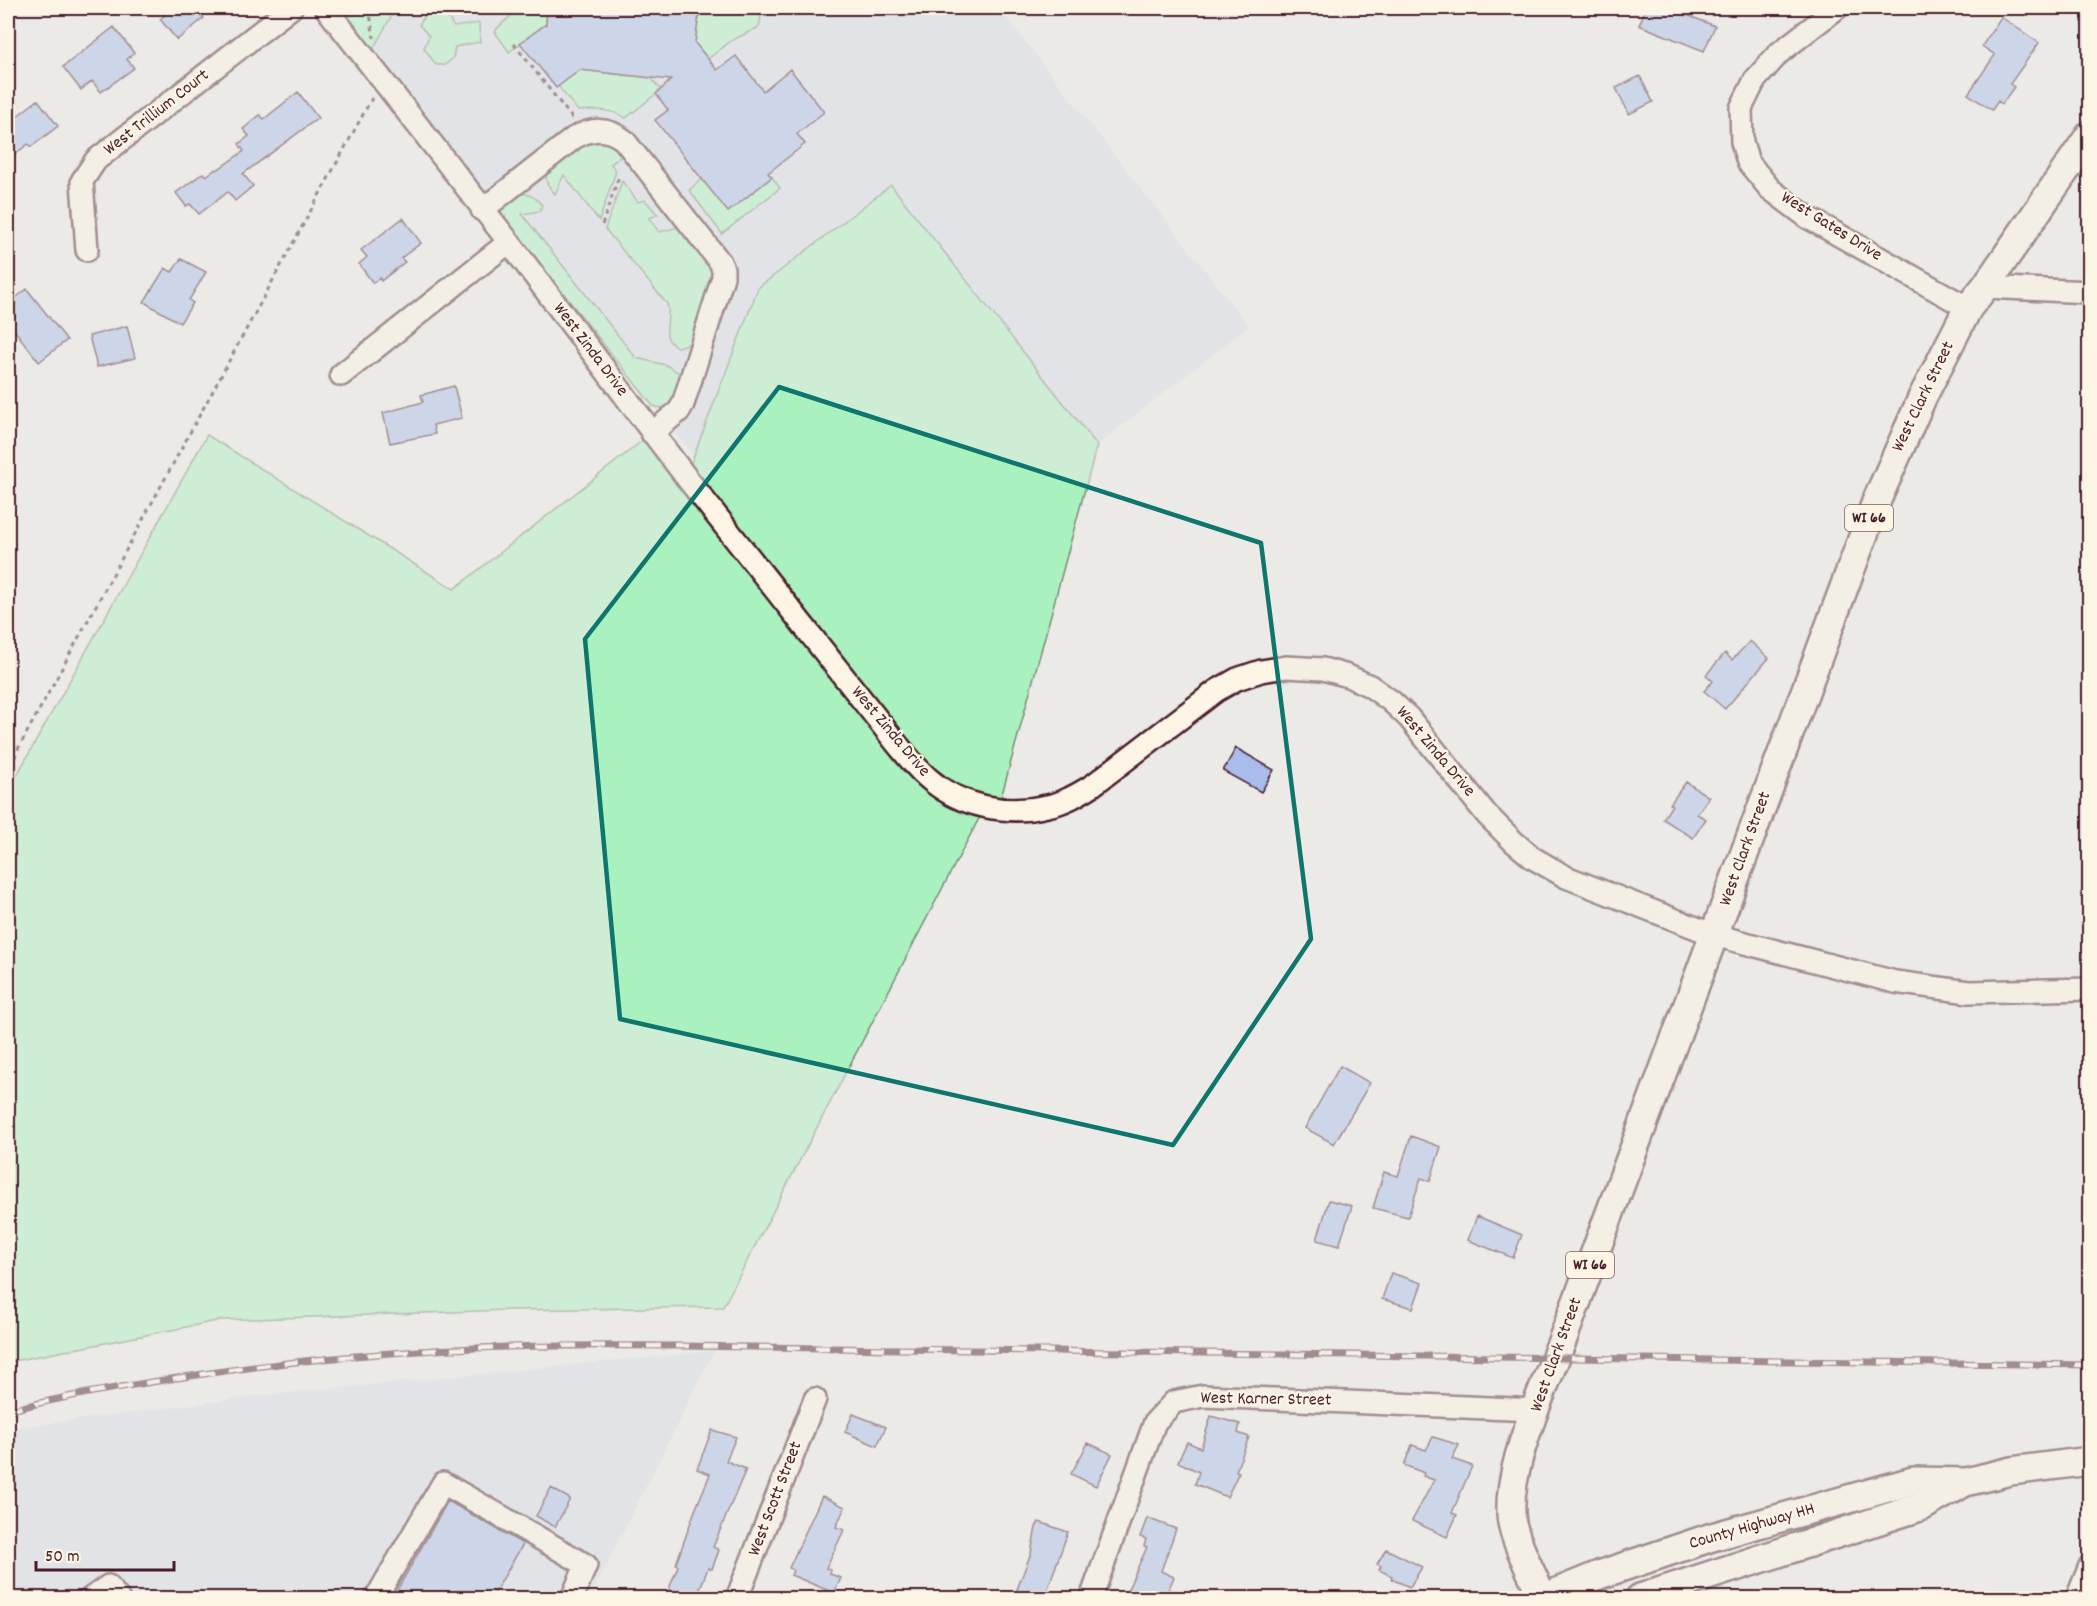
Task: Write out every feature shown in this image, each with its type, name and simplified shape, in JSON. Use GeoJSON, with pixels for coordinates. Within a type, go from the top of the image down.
{"type":"FeatureCollection","features":[{"type":"Feature","properties":{"kind":"main road","name":"West Clark Street"},"geometry":{"type":"LineString","coordinates":[[1543,1599],[1513,1530],[1512,1505],[1514,1479],[1536,1410],[1876,501],[1922,398],[1968,308],[2090,135]]}},
{"type":"Feature","properties":{"kind":"main road","name":"County Highway HH"},"geometry":{"type":"LineString","coordinates":[[1543,1599],[1599,1575],[1748,1526],[1913,1481],[1966,1482],[2011,1471],[2090,1461]]}},
{"type":"Feature","properties":{"kind":"main road","name":"County Highway HH"},"geometry":{"type":"LineString","coordinates":[[1640,1599],[1923,1506],[1966,1482]]}},
{"type":"Feature","properties":{"kind":"street","name":"West Trillium Court"},"geometry":{"type":"LineString","coordinates":[[87,250],[82,181],[96,160],[291,8]]}},
{"type":"Feature","properties":{"kind":"street","name":"West Zinda Drive"},"geometry":{"type":"LineString","coordinates":[[326,8],[509,242],[652,432],[897,744],[929,780],[950,794],[973,804],[998,809],[1023,810],[1048,806],[1072,798],[1093,785],[1216,691],[1237,679],[1261,671],[1286,667],[1323,669],[1355,679],[1391,701],[1409,718],[1487,815],[1533,858],[1566,876],[1714,935],[1895,982],[1969,992],[2090,989]]}},
{"type":"Feature","properties":{"kind":"street","name":"West Gates Drive"},"geometry":{"type":"LineString","coordinates":[[1837,8],[1779,53],[1755,80],[1741,108],[1742,142],[1748,162],[1770,189],[1807,217],[1968,308]]}},
{"type":"Feature","properties":{"kind":"street"},"geometry":{"type":"LineString","coordinates":[[482,210],[574,138],[589,130],[603,129],[624,140],[720,262],[723,278],[683,404],[679,411],[652,432]]}},
{"type":"Feature","properties":{"kind":"street"},"geometry":{"type":"LineString","coordinates":[[341,375],[509,242]]}},
{"type":"Feature","properties":{"kind":"street"},"geometry":{"type":"LineString","coordinates":[[1985,287],[2090,292]]}},
{"type":"Feature","properties":{"kind":"street","name":"West Karner Street"},"geometry":{"type":"LineString","coordinates":[[1091,1599],[1155,1422],[1174,1402],[1203,1396],[1536,1410]]}},
{"type":"Feature","properties":{"kind":"street","name":"West Scott Street"},"geometry":{"type":"LineString","coordinates":[[737,1599],[815,1399]]}},
{"type":"Feature","properties":{"kind":"street"},"geometry":{"type":"LineString","coordinates":[[376,1599],[443,1483],[586,1564],[572,1599]]}},
{"type":"Feature","properties":{"kind":"street"},"geometry":{"type":"LineString","coordinates":[[2077,1599],[2090,1566]]}},
{"type":"Feature","properties":{"kind":"street"},"geometry":{"type":"LineString","coordinates":[[91,1599],[108,1586],[118,1599]]}},
{"type":"Feature","properties":{"kind":"path"},"geometry":{"type":"LineString","coordinates":[[369,8],[374,28]]}},
{"type":"Feature","properties":{"kind":"path"},"geometry":{"type":"LineString","coordinates":[[514,44],[573,119]]}},
{"type":"Feature","properties":{"kind":"path"},"geometry":{"type":"LineString","coordinates":[[8,775],[24,739],[375,91]]}},
{"type":"Feature","properties":{"kind":"path"},"geometry":{"type":"LineString","coordinates":[[602,225],[619,176]]}},
{"type":"Feature","properties":{"kind":"highlighted area"},"geometry":{"type":"Polygon","coordinates":[[[779,387],[1261,543],[1311,939],[1173,1145],[620,1019],[585,639],[779,387]]]}},
{"type":"Feature","properties":{"kind":"shaded area"},"geometry":{"type":"Polygon","coordinates":[[[396,8],[999,8],[1249,326],[1097,445],[891,185],[696,459],[371,54],[396,8]]]}},
{"type":"Feature","properties":{"kind":"shaded area"},"geometry":{"type":"Polygon","coordinates":[[[714,1351],[590,1598],[8,1598],[8,1429],[257,1396],[714,1351]]]}},
{"type":"Feature","properties":{"kind":"green space"},"geometry":{"type":"Polygon","coordinates":[[[333,8],[396,8],[371,53],[333,8]]]}},
{"type":"Feature","properties":{"kind":"green space"},"geometry":{"type":"Polygon","coordinates":[[[429,8],[442,8],[454,27],[479,23],[480,42],[455,47],[453,58],[445,65],[436,65],[424,48],[429,36],[419,25],[429,8]]]}},
{"type":"Feature","properties":{"kind":"green space"},"geometry":{"type":"Polygon","coordinates":[[[513,8],[547,8],[546,24],[509,52],[495,32],[511,15],[513,8]]]}},
{"type":"Feature","properties":{"kind":"green space"},"geometry":{"type":"Polygon","coordinates":[[[700,8],[759,8],[761,15],[759,27],[731,41],[708,59],[695,43],[700,8]]]}},
{"type":"Feature","properties":{"kind":"green space"},"geometry":{"type":"Polygon","coordinates":[[[580,70],[651,78],[661,90],[626,118],[603,110],[578,111],[558,86],[580,70]]]}},
{"type":"Feature","properties":{"kind":"green space"},"geometry":{"type":"Polygon","coordinates":[[[608,139],[624,154],[611,164],[616,171],[599,221],[564,175],[555,194],[547,183],[546,174],[547,170],[580,142],[608,139]]]}},
{"type":"Feature","properties":{"kind":"green space"},"geometry":{"type":"Polygon","coordinates":[[[772,177],[780,188],[722,234],[689,190],[702,179],[728,211],[772,177]]]}},
{"type":"Feature","properties":{"kind":"green space"},"geometry":{"type":"Polygon","coordinates":[[[622,181],[638,202],[645,200],[658,215],[649,218],[659,232],[682,226],[713,265],[715,275],[689,344],[677,347],[668,339],[667,304],[605,229],[622,181]]]}},
{"type":"Feature","properties":{"kind":"green space"},"geometry":{"type":"Polygon","coordinates":[[[891,185],[1097,445],[998,809],[985,807],[723,1307],[508,1310],[222,1320],[8,1362],[8,791],[207,435],[454,589],[652,433],[686,476],[758,288],[891,185]]]}},
{"type":"Feature","properties":{"kind":"green space"},"geometry":{"type":"Polygon","coordinates":[[[519,193],[532,196],[542,205],[540,211],[522,214],[636,358],[666,365],[678,372],[681,382],[674,404],[661,408],[653,406],[500,214],[503,203],[519,193]]]}},
{"type":"Feature","properties":{"kind":"building"},"geometry":{"type":"Polygon","coordinates":[[[159,8],[195,8],[204,18],[177,40],[160,19],[165,15],[159,8]]]}},
{"type":"Feature","properties":{"kind":"building"},"geometry":{"type":"Polygon","coordinates":[[[547,8],[700,8],[695,43],[717,70],[736,56],[763,91],[790,69],[824,112],[797,134],[805,144],[768,173],[772,177],[728,212],[655,120],[668,110],[656,94],[671,80],[580,70],[556,88],[520,43],[546,24],[547,8]]]}},
{"type":"Feature","properties":{"kind":"building"},"geometry":{"type":"Polygon","coordinates":[[[1646,8],[1669,8],[1715,26],[1704,51],[1639,25],[1646,8]]]}},
{"type":"Feature","properties":{"kind":"building"},"geometry":{"type":"Polygon","coordinates":[[[2001,17],[2039,43],[2010,84],[2014,87],[2002,104],[1998,101],[1992,110],[1968,94],[1995,55],[1982,46],[2001,17]]]}},
{"type":"Feature","properties":{"kind":"building"},"geometry":{"type":"Polygon","coordinates":[[[114,27],[134,53],[127,59],[134,68],[101,92],[92,81],[81,90],[63,67],[114,27]]]}},
{"type":"Feature","properties":{"kind":"building"},"geometry":{"type":"Polygon","coordinates":[[[1640,76],[1653,102],[1629,114],[1616,88],[1640,76]]]}},
{"type":"Feature","properties":{"kind":"building"},"geometry":{"type":"Polygon","coordinates":[[[298,92],[318,118],[243,174],[253,186],[235,201],[228,192],[199,214],[190,204],[186,206],[176,193],[203,173],[206,176],[244,151],[239,144],[249,136],[243,129],[260,115],[264,119],[298,92]]]}},
{"type":"Feature","properties":{"kind":"building"},"geometry":{"type":"Polygon","coordinates":[[[38,100],[58,126],[31,147],[28,144],[8,160],[8,123],[38,100]]]}},
{"type":"Feature","properties":{"kind":"building"},"geometry":{"type":"Polygon","coordinates":[[[403,218],[421,243],[401,258],[405,262],[381,281],[380,278],[373,283],[359,264],[367,257],[361,250],[403,218]]]}},
{"type":"Feature","properties":{"kind":"building"},"geometry":{"type":"Polygon","coordinates":[[[181,259],[206,272],[189,300],[193,303],[180,323],[144,302],[165,268],[172,272],[181,259]]]}},
{"type":"Feature","properties":{"kind":"building"},"geometry":{"type":"Polygon","coordinates":[[[27,289],[67,340],[39,362],[8,322],[8,304],[27,289]]]}},
{"type":"Feature","properties":{"kind":"building"},"geometry":{"type":"Polygon","coordinates":[[[127,326],[135,358],[97,367],[89,336],[127,326]]]}},
{"type":"Feature","properties":{"kind":"building"},"geometry":{"type":"Polygon","coordinates":[[[454,386],[462,418],[433,425],[435,434],[390,443],[383,413],[423,402],[421,395],[454,386]]]}},
{"type":"Feature","properties":{"kind":"building"},"geometry":{"type":"Polygon","coordinates":[[[1750,641],[1769,658],[1725,709],[1704,691],[1713,681],[1706,675],[1725,653],[1732,660],[1750,641]]]}},
{"type":"Feature","properties":{"kind":"building"},"geometry":{"type":"Polygon","coordinates":[[[1236,748],[1274,770],[1261,792],[1223,771],[1236,748]]]}},
{"type":"Feature","properties":{"kind":"building"},"geometry":{"type":"Polygon","coordinates":[[[1686,782],[1709,797],[1697,814],[1706,819],[1693,838],[1663,819],[1672,805],[1670,804],[1686,782]]]}},
{"type":"Feature","properties":{"kind":"building"},"geometry":{"type":"Polygon","coordinates":[[[1340,1066],[1370,1083],[1334,1144],[1305,1128],[1340,1066]]]}},
{"type":"Feature","properties":{"kind":"building"},"geometry":{"type":"Polygon","coordinates":[[[1411,1136],[1441,1147],[1430,1181],[1421,1178],[1408,1217],[1373,1208],[1384,1172],[1398,1176],[1411,1136]]]}},
{"type":"Feature","properties":{"kind":"building"},"geometry":{"type":"Polygon","coordinates":[[[1329,1200],[1352,1206],[1339,1246],[1317,1240],[1329,1200]]]}},
{"type":"Feature","properties":{"kind":"building"},"geometry":{"type":"Polygon","coordinates":[[[1477,1216],[1522,1235],[1513,1258],[1468,1240],[1477,1216]]]}},
{"type":"Feature","properties":{"kind":"building"},"geometry":{"type":"Polygon","coordinates":[[[1391,1273],[1422,1283],[1413,1308],[1382,1299],[1391,1273]]]}},
{"type":"Feature","properties":{"kind":"building"},"geometry":{"type":"Polygon","coordinates":[[[853,1414],[886,1427],[877,1446],[845,1432],[853,1414]]]}},
{"type":"Feature","properties":{"kind":"building"},"geometry":{"type":"Polygon","coordinates":[[[1211,1416],[1240,1424],[1238,1433],[1249,1437],[1236,1471],[1239,1472],[1227,1497],[1195,1484],[1199,1472],[1178,1462],[1187,1442],[1201,1448],[1211,1416]]]}},
{"type":"Feature","properties":{"kind":"building"},"geometry":{"type":"Polygon","coordinates":[[[712,1430],[736,1437],[726,1461],[746,1469],[713,1547],[719,1550],[712,1569],[708,1568],[696,1599],[665,1599],[694,1513],[710,1474],[697,1469],[712,1430]]]}},
{"type":"Feature","properties":{"kind":"building"},"geometry":{"type":"Polygon","coordinates":[[[1433,1437],[1459,1445],[1452,1459],[1472,1466],[1452,1513],[1457,1515],[1447,1537],[1412,1521],[1434,1480],[1404,1465],[1412,1445],[1426,1450],[1433,1437]]]}},
{"type":"Feature","properties":{"kind":"building"},"geometry":{"type":"Polygon","coordinates":[[[1088,1443],[1112,1454],[1096,1486],[1071,1474],[1088,1443]]]}},
{"type":"Feature","properties":{"kind":"building"},"geometry":{"type":"Polygon","coordinates":[[[551,1488],[570,1499],[555,1527],[536,1516],[551,1488]]]}},
{"type":"Feature","properties":{"kind":"building"},"geometry":{"type":"Polygon","coordinates":[[[822,1496],[845,1507],[836,1527],[844,1530],[826,1568],[831,1570],[830,1574],[841,1578],[834,1593],[791,1575],[793,1570],[789,1568],[822,1496]]]}},
{"type":"Feature","properties":{"kind":"building"},"geometry":{"type":"Polygon","coordinates":[[[448,1501],[523,1544],[491,1599],[392,1599],[448,1501]]]}},
{"type":"Feature","properties":{"kind":"building"},"geometry":{"type":"Polygon","coordinates":[[[1147,1518],[1176,1529],[1161,1571],[1174,1577],[1164,1599],[1151,1599],[1128,1589],[1147,1547],[1144,1546],[1146,1539],[1140,1537],[1147,1518]]]}},
{"type":"Feature","properties":{"kind":"building"},"geometry":{"type":"Polygon","coordinates":[[[1039,1522],[1068,1532],[1044,1599],[1016,1592],[1031,1553],[1039,1522]]]}},
{"type":"Feature","properties":{"kind":"building"},"geometry":{"type":"Polygon","coordinates":[[[1386,1549],[1422,1567],[1410,1587],[1391,1579],[1392,1576],[1379,1570],[1381,1566],[1377,1564],[1386,1549]]]}},
{"type":"Feature","properties":{"kind":"railway"},"geometry":{"type":"LineString","coordinates":[[8,1411],[113,1388],[259,1366],[341,1357],[529,1346],[680,1346],[2090,1365]]}}]}
